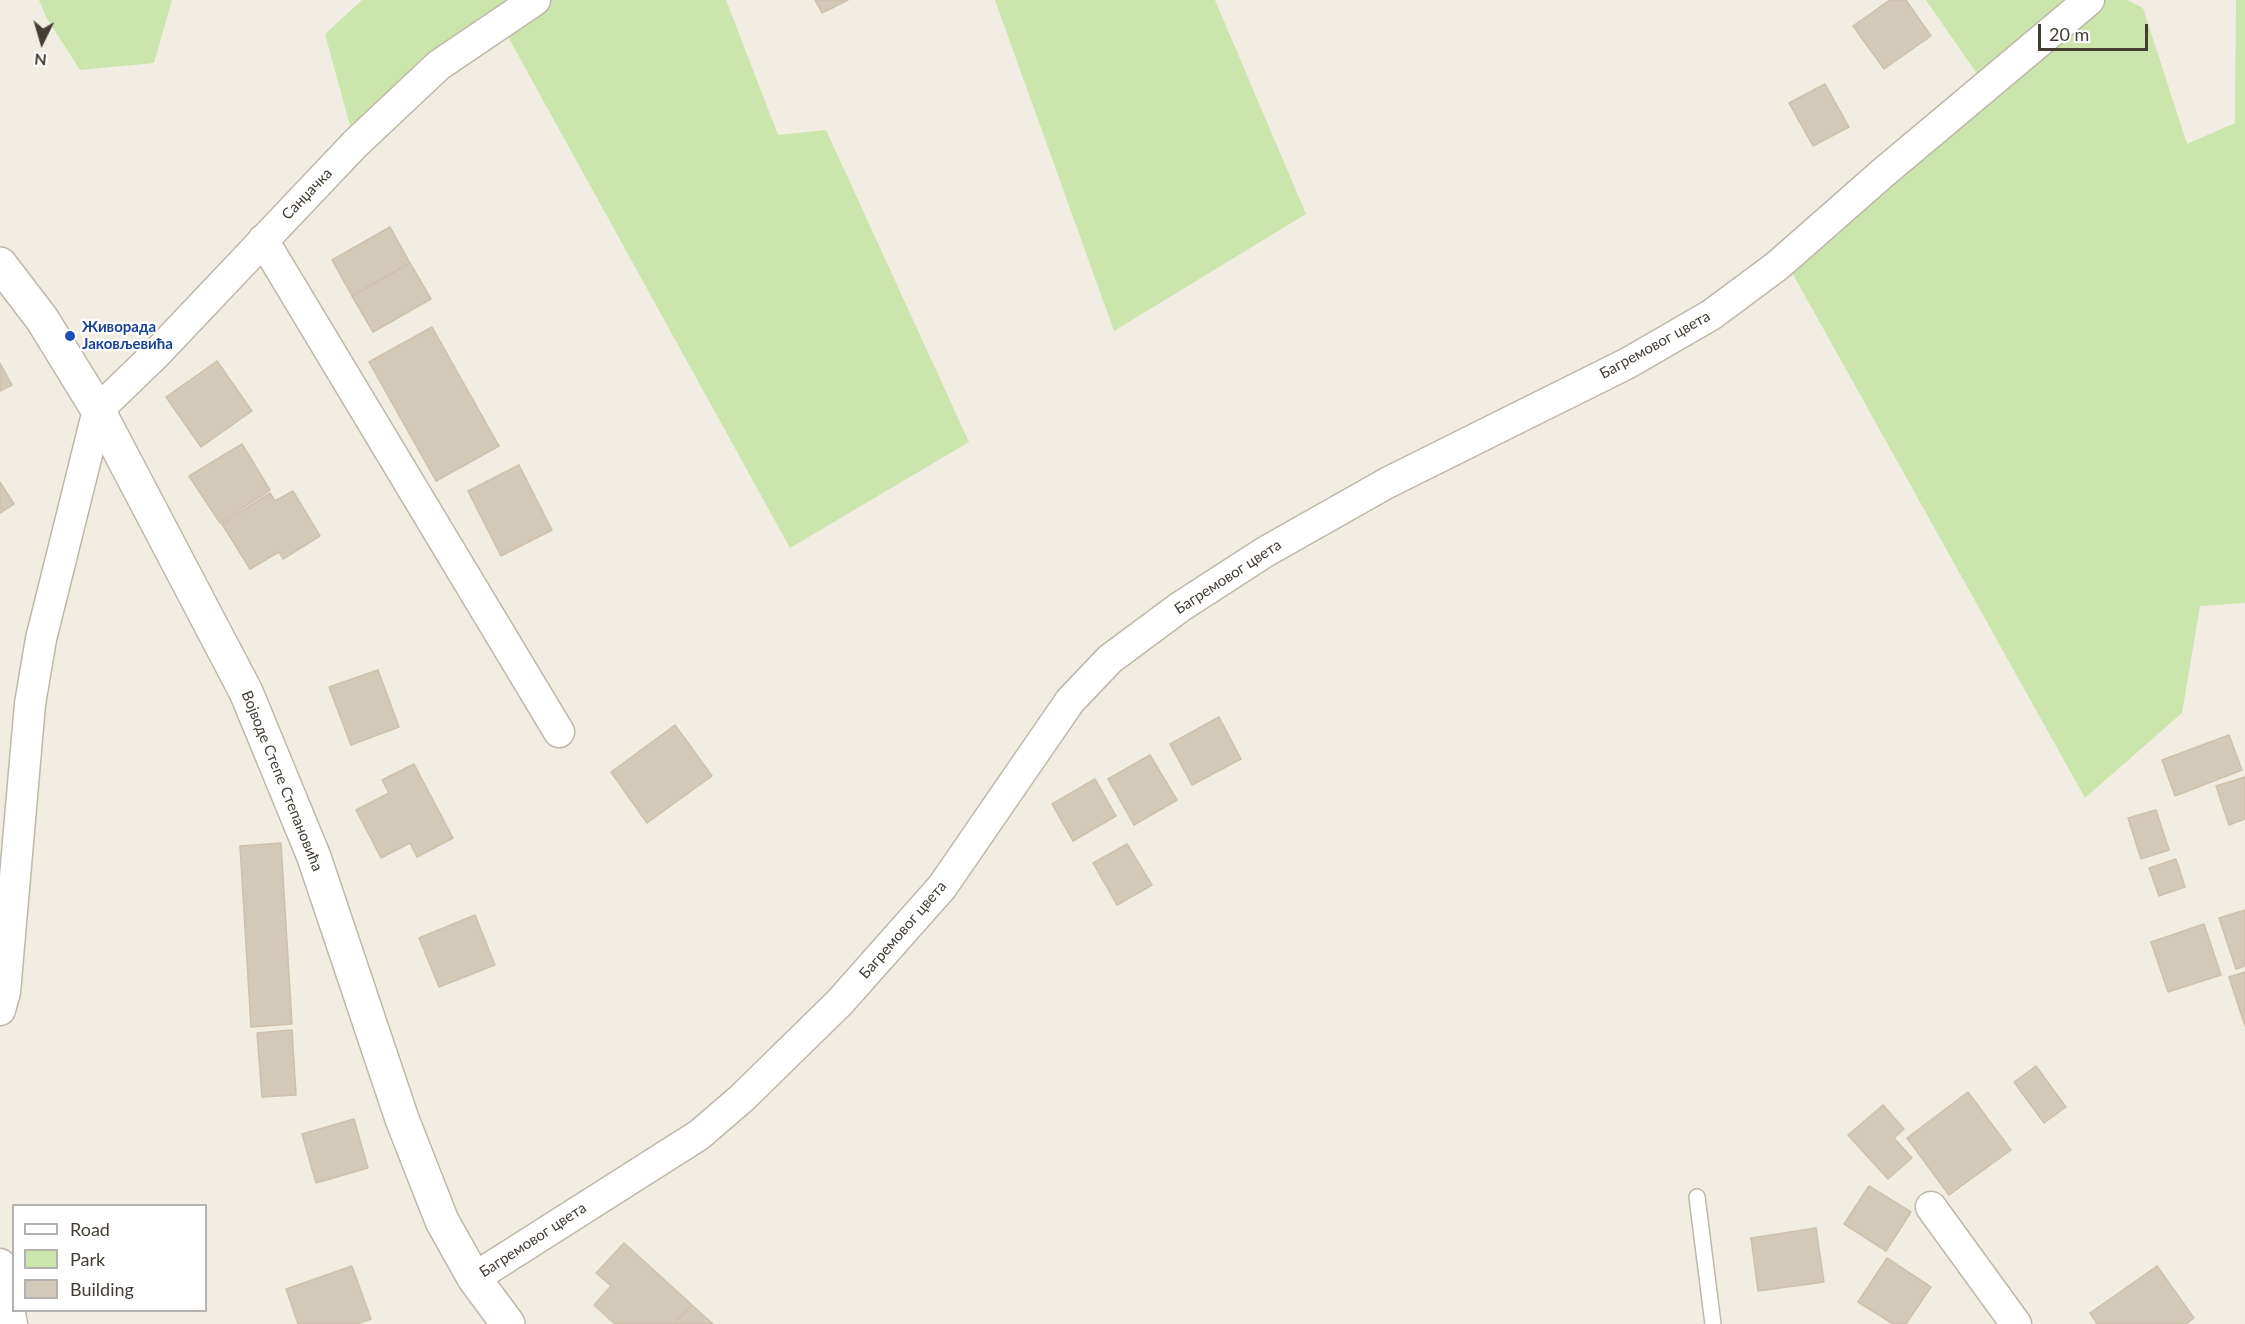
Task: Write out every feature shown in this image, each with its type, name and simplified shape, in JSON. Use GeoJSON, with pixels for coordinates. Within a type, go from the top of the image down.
{"type":"FeatureCollection","features":[{"type":"Feature","properties":{"kind":"street","name":"Санџачка"},"geometry":{"type":"LineString","coordinates":[[98,410],[156,354],[355,144],[439,65],[535,0]]}},
{"type":"Feature","properties":{"kind":"street","name":"Багремовог цвета"},"geometry":{"type":"LineString","coordinates":[[474,1278],[699,1135],[750,1090],[840,1002],[942,887],[1070,701],[1110,659],[1180,607],[1264,552],[1387,483],[1628,363],[1711,315],[1777,266],[1884,172],[2089,0]]}},
{"type":"Feature","properties":{"kind":"street"},"geometry":{"type":"LineString","coordinates":[[263,240],[559,732]]}},
{"type":"Feature","properties":{"kind":"street","name":"Војводе Степе Степановића"},"geometry":{"type":"LineString","coordinates":[[0,264],[42,319],[98,410],[246,692],[314,857],[402,1119],[442,1221],[474,1278],[508,1324]]}},
{"type":"Feature","properties":{"kind":"street"},"geometry":{"type":"LineString","coordinates":[[0,1010],[6,981],[30,704],[41,639],[98,410]]}},
{"type":"Feature","properties":{"kind":"street"},"geometry":{"type":"LineString","coordinates":[[1931,1207],[2016,1324]]}},
{"type":"Feature","properties":{"kind":"street"},"geometry":{"type":"LineString","coordinates":[[0,1264],[12,1324]]}},
{"type":"Feature","properties":{"kind":"lane"},"geometry":{"type":"LineString","coordinates":[[1697,1197],[1713,1324]]}},
{"type":"Feature","properties":{"kind":"green space"},"geometry":{"type":"Polygon","coordinates":[[[39,0],[172,0],[154,63],[80,70],[46,17],[39,0]]]}},
{"type":"Feature","properties":{"kind":"green space"},"geometry":{"type":"Polygon","coordinates":[[[362,0],[726,0],[778,135],[826,130],[969,442],[790,548],[501,24],[355,144],[325,34],[362,0]]]}},
{"type":"Feature","properties":{"kind":"green space"},"geometry":{"type":"Polygon","coordinates":[[[995,0],[1215,0],[1306,214],[1114,331],[995,0]]]}},
{"type":"Feature","properties":{"kind":"green space"},"geometry":{"type":"Polygon","coordinates":[[[1926,0],[2127,0],[2143,8],[2187,144],[2235,123],[2236,0],[2245,0],[2245,603],[2200,606],[2182,713],[2085,798],[1785,260],[1980,78],[1926,0]]]}},
{"type":"Feature","properties":{"kind":"building"},"geometry":{"type":"Polygon","coordinates":[[[815,0],[848,0],[822,13],[815,0]]]}},
{"type":"Feature","properties":{"kind":"building"},"geometry":{"type":"Polygon","coordinates":[[[1890,0],[1906,0],[1931,36],[1884,69],[1853,26],[1890,0]]]}},
{"type":"Feature","properties":{"kind":"building"},"geometry":{"type":"Polygon","coordinates":[[[1825,84],[1849,127],[1813,146],[1789,103],[1825,84]]]}},
{"type":"Feature","properties":{"kind":"building"},"geometry":{"type":"Polygon","coordinates":[[[390,227],[410,263],[352,296],[332,260],[390,227]]]}},
{"type":"Feature","properties":{"kind":"building"},"geometry":{"type":"Polygon","coordinates":[[[410,263],[431,299],[373,332],[352,296],[410,263]]]}},
{"type":"Feature","properties":{"kind":"building"},"geometry":{"type":"Polygon","coordinates":[[[432,327],[499,446],[436,481],[369,362],[432,327]]]}},
{"type":"Feature","properties":{"kind":"building"},"geometry":{"type":"Polygon","coordinates":[[[217,361],[252,411],[201,447],[166,397],[217,361]]]}},
{"type":"Feature","properties":{"kind":"building"},"geometry":{"type":"Polygon","coordinates":[[[0,363],[12,385],[0,391],[0,363]]]}},
{"type":"Feature","properties":{"kind":"building"},"geometry":{"type":"Polygon","coordinates":[[[242,444],[270,490],[220,523],[189,476],[242,444]]]}},
{"type":"Feature","properties":{"kind":"building"},"geometry":{"type":"Polygon","coordinates":[[[519,465],[552,530],[501,556],[468,491],[519,465]]]}},
{"type":"Feature","properties":{"kind":"building"},"geometry":{"type":"Polygon","coordinates":[[[0,482],[14,504],[0,513],[0,482]]]}},
{"type":"Feature","properties":{"kind":"building"},"geometry":{"type":"Polygon","coordinates":[[[293,491],[320,536],[283,559],[279,552],[250,569],[222,524],[270,493],[275,501],[293,491]]]}},
{"type":"Feature","properties":{"kind":"building"},"geometry":{"type":"Polygon","coordinates":[[[378,670],[399,727],[351,745],[329,687],[378,670]]]}},
{"type":"Feature","properties":{"kind":"building"},"geometry":{"type":"Polygon","coordinates":[[[1219,717],[1241,759],[1192,785],[1170,744],[1219,717]]]}},
{"type":"Feature","properties":{"kind":"building"},"geometry":{"type":"Polygon","coordinates":[[[675,725],[712,776],[647,823],[611,772],[675,725]]]}},
{"type":"Feature","properties":{"kind":"building"},"geometry":{"type":"Polygon","coordinates":[[[2229,735],[2242,770],[2175,796],[2162,760],[2229,735]]]}},
{"type":"Feature","properties":{"kind":"building"},"geometry":{"type":"Polygon","coordinates":[[[1150,755],[1177,800],[1134,825],[1108,779],[1150,755]]]}},
{"type":"Feature","properties":{"kind":"building"},"geometry":{"type":"Polygon","coordinates":[[[414,764],[453,838],[417,857],[410,843],[381,858],[356,810],[389,793],[382,780],[414,764]]]}},
{"type":"Feature","properties":{"kind":"building"},"geometry":{"type":"Polygon","coordinates":[[[2245,777],[2245,819],[2229,825],[2216,786],[2245,777]]]}},
{"type":"Feature","properties":{"kind":"building"},"geometry":{"type":"Polygon","coordinates":[[[1095,779],[1116,816],[1073,841],[1052,804],[1095,779]]]}},
{"type":"Feature","properties":{"kind":"building"},"geometry":{"type":"Polygon","coordinates":[[[2156,810],[2169,850],[2141,859],[2128,818],[2156,810]]]}},
{"type":"Feature","properties":{"kind":"building"},"geometry":{"type":"Polygon","coordinates":[[[281,843],[292,1024],[251,1027],[240,846],[281,843]]]}},
{"type":"Feature","properties":{"kind":"building"},"geometry":{"type":"Polygon","coordinates":[[[1127,844],[1152,885],[1117,905],[1093,863],[1127,844]]]}},
{"type":"Feature","properties":{"kind":"building"},"geometry":{"type":"Polygon","coordinates":[[[2176,859],[2185,887],[2159,896],[2149,868],[2176,859]]]}},
{"type":"Feature","properties":{"kind":"building"},"geometry":{"type":"Polygon","coordinates":[[[2245,910],[2245,966],[2236,969],[2219,918],[2245,910]]]}},
{"type":"Feature","properties":{"kind":"building"},"geometry":{"type":"Polygon","coordinates":[[[475,915],[495,965],[439,987],[419,938],[475,915]]]}},
{"type":"Feature","properties":{"kind":"building"},"geometry":{"type":"Polygon","coordinates":[[[2204,924],[2221,975],[2168,992],[2151,942],[2204,924]]]}},
{"type":"Feature","properties":{"kind":"building"},"geometry":{"type":"Polygon","coordinates":[[[2245,972],[2245,1026],[2229,977],[2245,972]]]}},
{"type":"Feature","properties":{"kind":"building"},"geometry":{"type":"Polygon","coordinates":[[[292,1030],[296,1095],[262,1097],[257,1033],[292,1030]]]}},
{"type":"Feature","properties":{"kind":"building"},"geometry":{"type":"Polygon","coordinates":[[[2036,1066],[2066,1107],[2044,1123],[2014,1082],[2036,1066]]]}},
{"type":"Feature","properties":{"kind":"building"},"geometry":{"type":"Polygon","coordinates":[[[1968,1092],[2011,1150],[1949,1195],[1907,1138],[1968,1092]]]}},
{"type":"Feature","properties":{"kind":"building"},"geometry":{"type":"Polygon","coordinates":[[[1883,1105],[1904,1129],[1894,1138],[1912,1158],[1888,1179],[1848,1135],[1883,1105]]]}},
{"type":"Feature","properties":{"kind":"building"},"geometry":{"type":"Polygon","coordinates":[[[354,1119],[368,1168],[316,1183],[302,1134],[354,1119]]]}},
{"type":"Feature","properties":{"kind":"building"},"geometry":{"type":"Polygon","coordinates":[[[1869,1186],[1911,1212],[1886,1251],[1844,1224],[1869,1186]]]}},
{"type":"Feature","properties":{"kind":"building"},"geometry":{"type":"Polygon","coordinates":[[[1816,1228],[1824,1282],[1758,1291],[1751,1238],[1816,1228]]]}},
{"type":"Feature","properties":{"kind":"building"},"geometry":{"type":"Polygon","coordinates":[[[624,1243],[692,1305],[674,1324],[615,1324],[594,1305],[611,1286],[596,1273],[624,1243]]]}},
{"type":"Feature","properties":{"kind":"building"},"geometry":{"type":"Polygon","coordinates":[[[1887,1258],[1931,1287],[1906,1324],[1893,1324],[1858,1302],[1887,1258]]]}},
{"type":"Feature","properties":{"kind":"building"},"geometry":{"type":"Polygon","coordinates":[[[352,1266],[371,1319],[357,1324],[298,1324],[286,1289],[352,1266]]]}},
{"type":"Feature","properties":{"kind":"building"},"geometry":{"type":"Polygon","coordinates":[[[2157,1266],[2194,1318],[2186,1324],[2097,1324],[2090,1313],[2157,1266]]]}},
{"type":"Feature","properties":{"kind":"building"},"geometry":{"type":"Polygon","coordinates":[[[692,1305],[713,1324],[674,1324],[692,1305]]]}},
{"type":"Feature","properties":{"kind":"place","name":"Живорада Јаковљевића"},"geometry":{"type":"Point","coordinates":[70,336]}}]}
